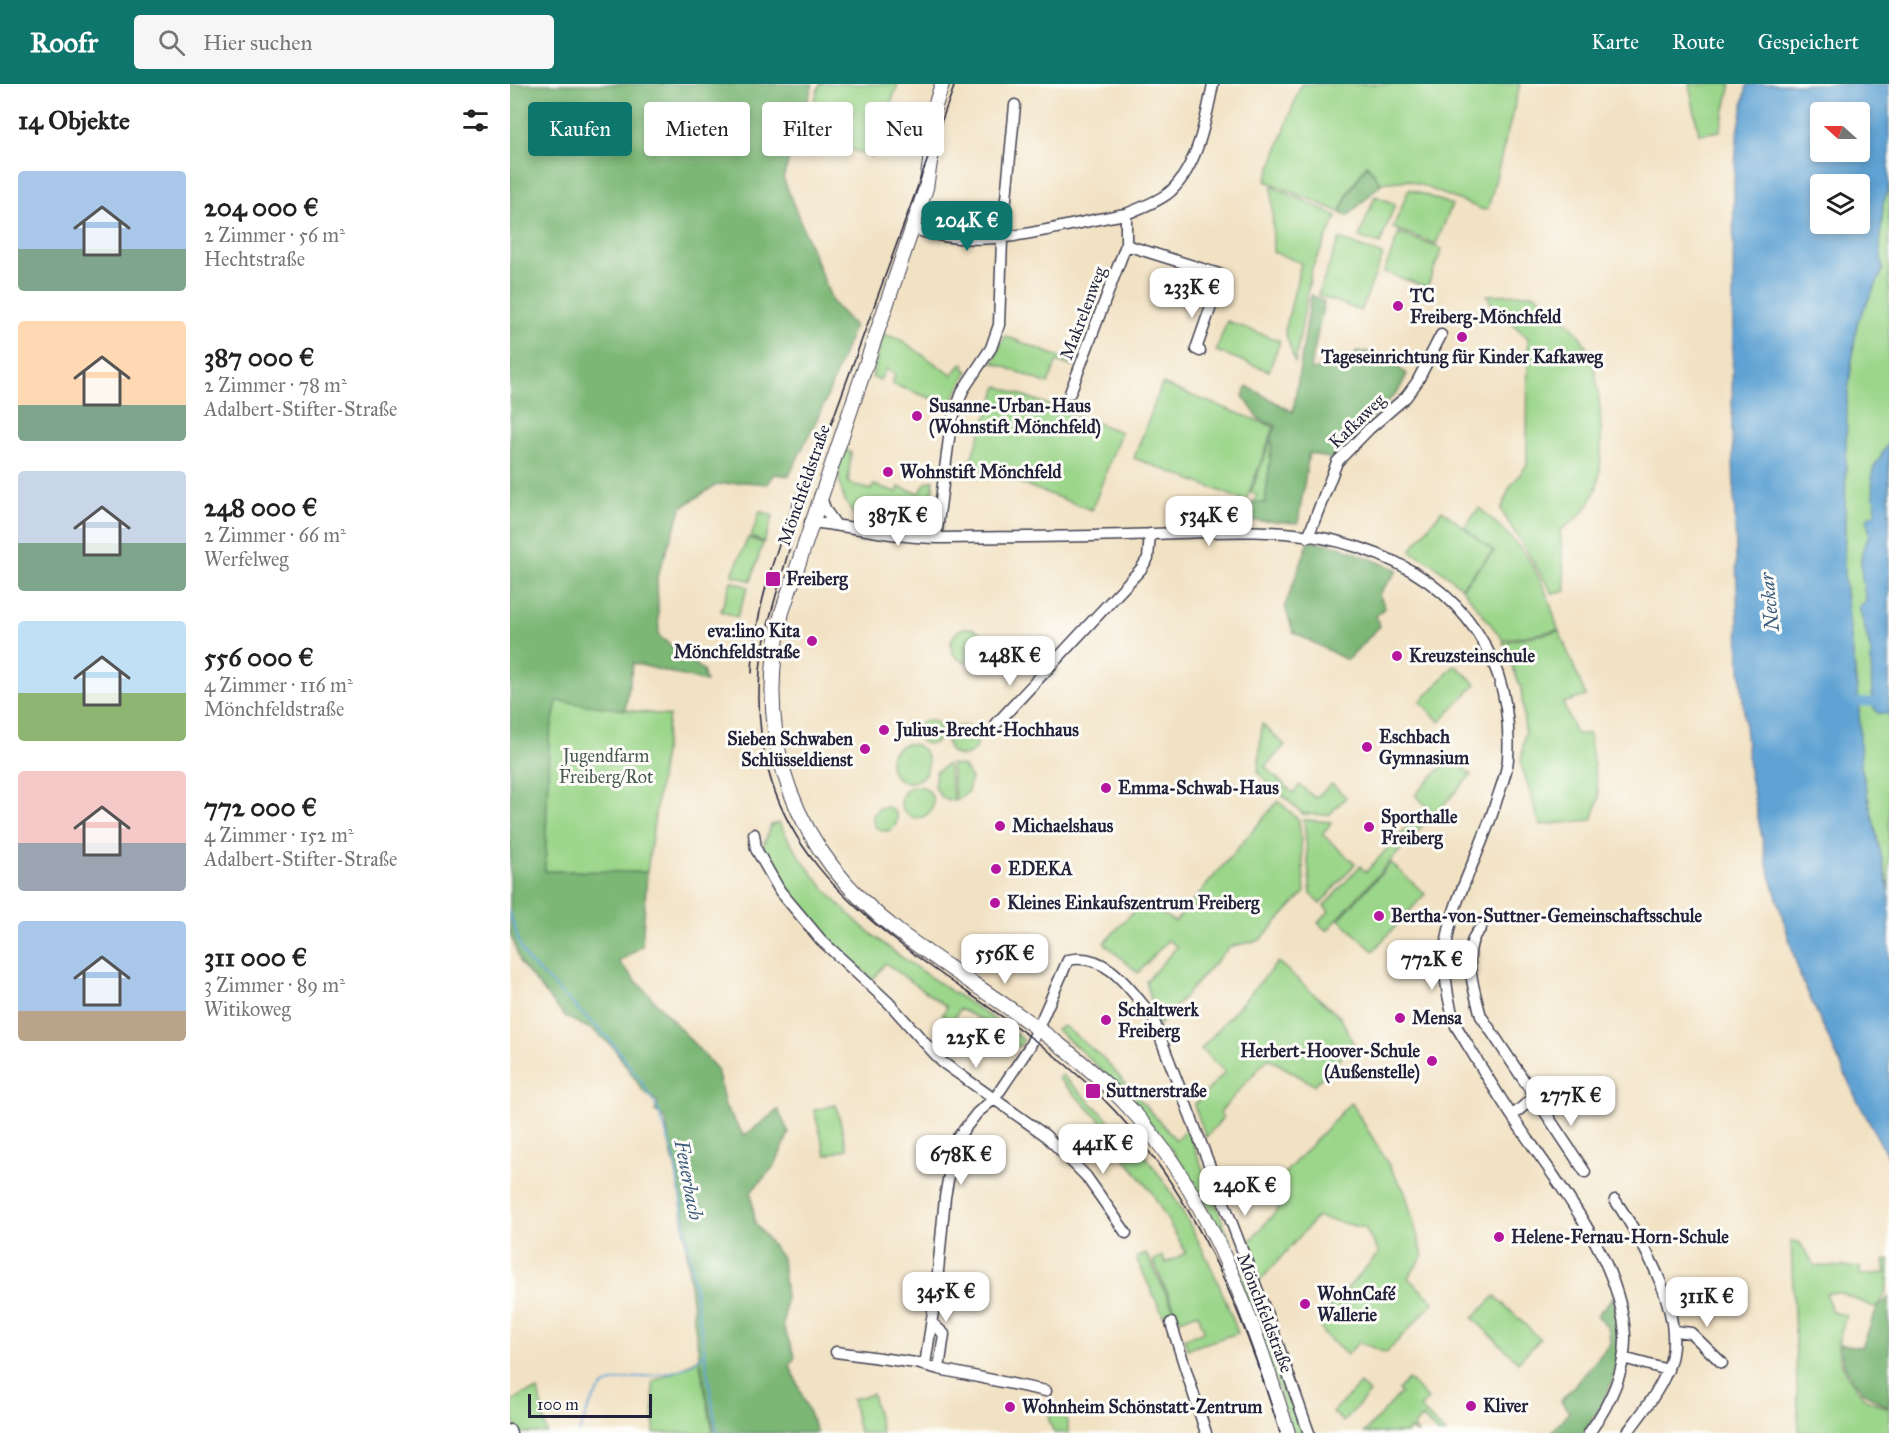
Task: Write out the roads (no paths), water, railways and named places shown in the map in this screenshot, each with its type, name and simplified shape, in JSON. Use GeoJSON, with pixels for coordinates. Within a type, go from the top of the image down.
{"type":"FeatureCollection","features":[{"type":"Feature","properties":{"kind":"main road","name":"Mönchfeldstraße"},"geometry":{"type":"LineString","coordinates":[[942,84],[930,122],[929,173],[810,522],[782,612],[772,669],[772,715],[775,739],[792,798],[825,857],[865,902],[906,936],[1039,1028],[1103,1082],[1137,1116],[1181,1176],[1227,1262],[1259,1343],[1288,1433]]}},
{"type":"Feature","properties":{"kind":"street"},"geometry":{"type":"LineString","coordinates":[[911,228],[933,236],[1002,240],[1126,214],[1171,192],[1188,168],[1199,142],[1213,84]]}},
{"type":"Feature","properties":{"kind":"street"},"geometry":{"type":"LineString","coordinates":[[936,538],[955,406],[992,348],[999,325],[1002,240],[1015,105]]}},
{"type":"Feature","properties":{"kind":"street","name":"Makrelenweg"},"geometry":{"type":"LineString","coordinates":[[1070,393],[1126,245],[1126,214]]}},
{"type":"Feature","properties":{"kind":"street"},"geometry":{"type":"LineString","coordinates":[[1126,245],[1222,274],[1196,349],[1200,351]]}},
{"type":"Feature","properties":{"kind":"street","name":"Kafkaweg"},"geometry":{"type":"LineString","coordinates":[[1302,536],[1338,462],[1369,429],[1406,397],[1418,380],[1442,335]]}},
{"type":"Feature","properties":{"kind":"street"},"geometry":{"type":"LineString","coordinates":[[820,495],[826,511],[836,525]]}},
{"type":"Feature","properties":{"kind":"street"},"geometry":{"type":"LineString","coordinates":[[810,522],[936,538],[1150,534],[1302,536],[1340,542],[1421,576],[1446,594],[1473,626],[1488,648],[1497,668],[1505,694],[1508,763],[1492,814],[1451,917],[1443,960],[1447,1000],[1456,1026],[1578,1215],[1605,1263],[1619,1302],[1625,1336],[1619,1379],[1589,1433]]}},
{"type":"Feature","properties":{"kind":"street"},"geometry":{"type":"LineString","coordinates":[[997,723],[1141,569],[1148,558],[1150,534]]}},
{"type":"Feature","properties":{"kind":"street"},"geometry":{"type":"LineString","coordinates":[[754,834],[756,849],[780,891],[821,940],[889,1003],[942,1062],[1045,1135],[1086,1176],[1126,1233]]}},
{"type":"Feature","properties":{"kind":"street"},"geometry":{"type":"LineString","coordinates":[[1481,928],[1475,934],[1471,954],[1473,987],[1481,1016],[1585,1172]]}},
{"type":"Feature","properties":{"kind":"street"},"geometry":{"type":"LineString","coordinates":[[925,1365],[932,1323],[945,1197],[955,1141],[977,1113],[995,1098],[1032,1043],[1048,1000],[1068,960],[1083,956],[1100,961],[1130,989],[1152,1016],[1269,1319],[1308,1433]]}},
{"type":"Feature","properties":{"kind":"street"},"geometry":{"type":"LineString","coordinates":[[1512,1116],[1534,1097]]}},
{"type":"Feature","properties":{"kind":"street"},"geometry":{"type":"LineString","coordinates":[[1615,1200],[1629,1220],[1665,1294],[1675,1331],[1668,1370],[1654,1396],[1627,1433]]}},
{"type":"Feature","properties":{"kind":"street"},"geometry":{"type":"LineString","coordinates":[[932,1323],[944,1334],[939,1369]]}},
{"type":"Feature","properties":{"kind":"street"},"geometry":{"type":"LineString","coordinates":[[1171,1323],[1206,1433]]}},
{"type":"Feature","properties":{"kind":"street"},"geometry":{"type":"LineString","coordinates":[[1675,1331],[1691,1333],[1722,1363]]}},
{"type":"Feature","properties":{"kind":"street"},"geometry":{"type":"LineString","coordinates":[[836,1352],[925,1365],[1046,1391]]}},
{"type":"Feature","properties":{"kind":"street"},"geometry":{"type":"LineString","coordinates":[[1623,1358],[1668,1370]]}},
{"type":"Feature","properties":{"kind":"water","name":"Neckar"},"geometry":{"type":"Polygon","coordinates":[[[1747,84],[1889,84],[1889,185],[1883,204],[1880,248],[1883,270],[1857,323],[1847,399],[1844,574],[1859,708],[1861,766],[1889,891],[1889,1159],[1856,1098],[1800,976],[1767,864],[1749,771],[1739,655],[1732,424],[1734,181],[1737,138],[1747,84]]]}},
{"type":"Feature","properties":{"kind":"water"},"geometry":{"type":"Polygon","coordinates":[[[1889,444],[1889,714],[1878,713],[1872,705],[1871,652],[1859,607],[1866,601],[1861,559],[1865,543],[1870,535],[1867,521],[1869,516],[1875,514],[1873,470],[1889,444]]]}},
{"type":"Feature","properties":{"kind":"waterway"},"geometry":{"type":"LineString","coordinates":[[1858,702],[1872,702]]}},
{"type":"Feature","properties":{"kind":"waterway","name":"Feuerbach"},"geometry":{"type":"LineString","coordinates":[[510,913],[521,949],[529,962],[609,1039],[639,1078],[658,1109],[674,1156],[717,1433]]}},
{"type":"Feature","properties":{"kind":"waterway"},"geometry":{"type":"LineString","coordinates":[[579,1433],[591,1403],[602,1388],[622,1380],[681,1369],[694,1363],[704,1353]]}},
{"type":"Feature","properties":{"kind":"tram line"},"geometry":{"type":"LineString","coordinates":[[955,84],[822,448],[787,556],[768,624],[760,671],[764,754],[789,822],[829,879],[880,928],[1060,1060],[1115,1111],[1145,1146],[1172,1184],[1216,1263],[1251,1346],[1280,1433]]}},
{"type":"Feature","properties":{"kind":"tram line"},"geometry":{"type":"LineString","coordinates":[[752,673],[757,627],[767,582],[797,493]]}},
{"type":"Feature","properties":{"kind":"place","name":"TC Freiberg-Mönchfeld"},"geometry":{"type":"Point","coordinates":[1398,306]}},
{"type":"Feature","properties":{"kind":"place","name":"Tageseinrichtung für Kinder Kafkaweg"},"geometry":{"type":"Point","coordinates":[1462,337]}},
{"type":"Feature","properties":{"kind":"place","name":"Susanne-Urban-Haus (Wohnstift Mönchfeld)"},"geometry":{"type":"Point","coordinates":[917,416]}},
{"type":"Feature","properties":{"kind":"place","name":"Wohnstift Mönchfeld"},"geometry":{"type":"Point","coordinates":[888,472]}},
{"type":"Feature","properties":{"kind":"place","name":"Freiberg"},"geometry":{"type":"Point","coordinates":[773,579]}},
{"type":"Feature","properties":{"kind":"place","name":"eva:lino Kita Mönchfeldstraße"},"geometry":{"type":"Point","coordinates":[812,641]}},
{"type":"Feature","properties":{"kind":"place","name":"Kreuzsteinschule"},"geometry":{"type":"Point","coordinates":[1397,656]}},
{"type":"Feature","properties":{"kind":"place","name":"Julius-Brecht-Hochhaus"},"geometry":{"type":"Point","coordinates":[884,730]}},
{"type":"Feature","properties":{"kind":"place","name":"Eschbach Gymnasium"},"geometry":{"type":"Point","coordinates":[1367,747]}},
{"type":"Feature","properties":{"kind":"place","name":"Sieben Schwaben Schlüsseldienst"},"geometry":{"type":"Point","coordinates":[865,749]}},
{"type":"Feature","properties":{"kind":"place","name":"Emma-Schwab-Haus"},"geometry":{"type":"Point","coordinates":[1106,788]}},
{"type":"Feature","properties":{"kind":"place","name":"Michaelshaus"},"geometry":{"type":"Point","coordinates":[1000,826]}},
{"type":"Feature","properties":{"kind":"place","name":"Sporthalle Freiberg"},"geometry":{"type":"Point","coordinates":[1369,827]}},
{"type":"Feature","properties":{"kind":"place","name":"EDEKA"},"geometry":{"type":"Point","coordinates":[996,869]}},
{"type":"Feature","properties":{"kind":"place","name":"Kleines Einkaufszentrum Freiberg"},"geometry":{"type":"Point","coordinates":[995,903]}},
{"type":"Feature","properties":{"kind":"place","name":"Bertha-von-Suttner-Gemeinschaftsschule"},"geometry":{"type":"Point","coordinates":[1379,916]}},
{"type":"Feature","properties":{"kind":"place","name":"Mensa"},"geometry":{"type":"Point","coordinates":[1400,1018]}},
{"type":"Feature","properties":{"kind":"place","name":"Schaltwerk Freiberg"},"geometry":{"type":"Point","coordinates":[1106,1020]}},
{"type":"Feature","properties":{"kind":"place","name":"Herbert-Hoover-Schule (Außenstelle)"},"geometry":{"type":"Point","coordinates":[1432,1061]}},
{"type":"Feature","properties":{"kind":"place","name":"Suttnerstraße"},"geometry":{"type":"Point","coordinates":[1093,1091]}},
{"type":"Feature","properties":{"kind":"place","name":"Helene-Fernau-Horn-Schule"},"geometry":{"type":"Point","coordinates":[1499,1237]}},
{"type":"Feature","properties":{"kind":"place","name":"WohnCafé Wallerie"},"geometry":{"type":"Point","coordinates":[1305,1304]}},
{"type":"Feature","properties":{"kind":"place","name":"Kliver"},"geometry":{"type":"Point","coordinates":[1471,1406]}},
{"type":"Feature","properties":{"kind":"place","name":"Wohnheim Schönstatt-Zentrum"},"geometry":{"type":"Point","coordinates":[1010,1407]}},
{"type":"Feature","properties":{"kind":"park label","name":"Jugendfarm Freiberg/Rot"},"geometry":{"type":"Point","coordinates":[606,766]}}]}
